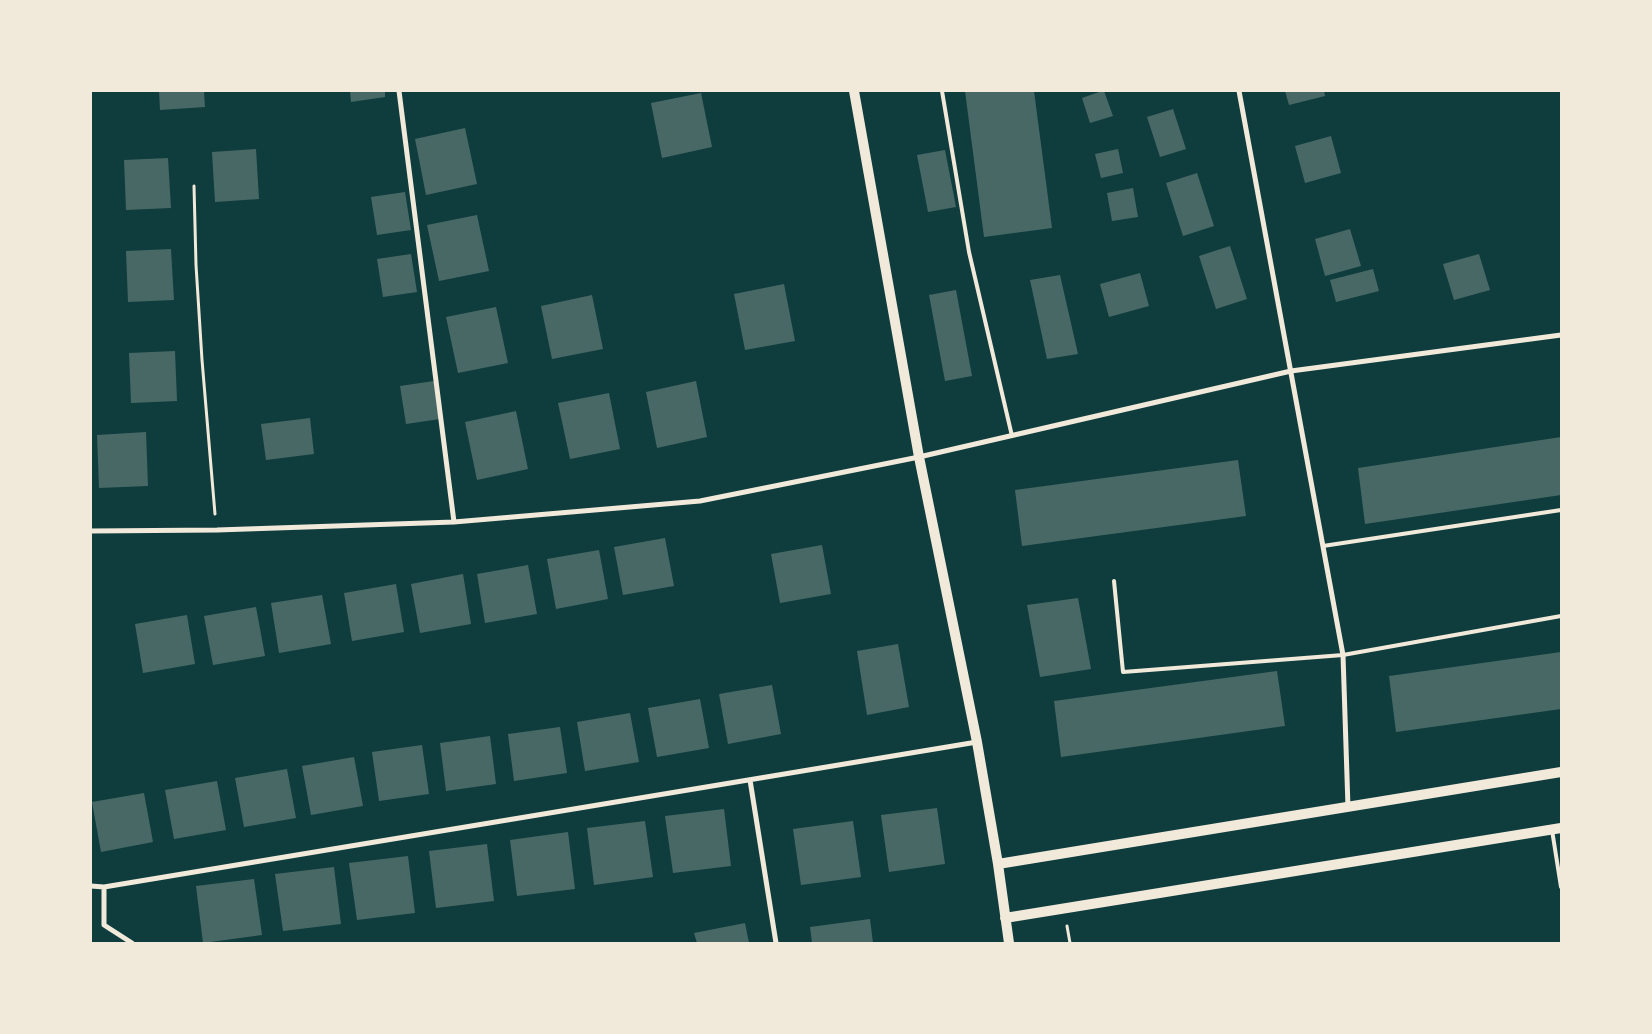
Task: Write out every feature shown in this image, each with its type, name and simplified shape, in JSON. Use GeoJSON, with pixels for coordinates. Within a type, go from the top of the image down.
{"type":"FeatureCollection","features":[{"type":"Feature","properties":{"kind":"main road"},"geometry":{"type":"LineString","coordinates":[[854,91],[920,457],[977,742],[998,864],[1009,943]]}},
{"type":"Feature","properties":{"kind":"main road"},"geometry":{"type":"LineString","coordinates":[[998,864],[1561,772]]}},
{"type":"Feature","properties":{"kind":"main road"},"geometry":{"type":"LineString","coordinates":[[1005,918],[1557,829]]}},
{"type":"Feature","properties":{"kind":"street"},"geometry":{"type":"LineString","coordinates":[[399,91],[454,522]]}},
{"type":"Feature","properties":{"kind":"street"},"geometry":{"type":"LineString","coordinates":[[1238,91],[1343,655],[1348,807]]}},
{"type":"Feature","properties":{"kind":"street"},"geometry":{"type":"LineString","coordinates":[[91,531],[217,530],[454,522],[700,501],[920,457],[1291,371],[1561,335]]}},
{"type":"Feature","properties":{"kind":"street"},"geometry":{"type":"LineString","coordinates":[[91,886],[104,887],[977,742]]}},
{"type":"Feature","properties":{"kind":"street"},"geometry":{"type":"LineString","coordinates":[[750,780],[776,943]]}},
{"type":"Feature","properties":{"kind":"street"},"geometry":{"type":"LineString","coordinates":[[104,887],[104,925],[132,943]]}},
{"type":"Feature","properties":{"kind":"lane"},"geometry":{"type":"LineString","coordinates":[[942,91],[969,252],[1012,436]]}},
{"type":"Feature","properties":{"kind":"lane"},"geometry":{"type":"LineString","coordinates":[[1323,546],[1561,510]]}},
{"type":"Feature","properties":{"kind":"lane"},"geometry":{"type":"LineString","coordinates":[[1114,581],[1123,672],[1343,655],[1561,616]]}},
{"type":"Feature","properties":{"kind":"lane"},"geometry":{"type":"LineString","coordinates":[[1557,829],[1561,887]]}},
{"type":"Feature","properties":{"kind":"path"},"geometry":{"type":"LineString","coordinates":[[194,186],[196,265],[202,360],[217,530]]}},
{"type":"Feature","properties":{"kind":"building"},"geometry":{"type":"Polygon","coordinates":[[[159,91],[204,91],[205,107],[160,110],[159,91]]]}},
{"type":"Feature","properties":{"kind":"building"},"geometry":{"type":"Polygon","coordinates":[[[350,91],[385,91],[385,97],[351,102],[350,91]]]}},
{"type":"Feature","properties":{"kind":"building"},"geometry":{"type":"Polygon","coordinates":[[[965,91],[1034,91],[1052,228],[984,237],[965,91]]]}},
{"type":"Feature","properties":{"kind":"building"},"geometry":{"type":"Polygon","coordinates":[[[1104,91],[1113,116],[1090,123],[1082,98],[1104,91]]]}},
{"type":"Feature","properties":{"kind":"building"},"geometry":{"type":"Polygon","coordinates":[[[1285,91],[1324,91],[1325,96],[1289,105],[1285,91]]]}},
{"type":"Feature","properties":{"kind":"building"},"geometry":{"type":"Polygon","coordinates":[[[701,93],[712,147],[662,158],[651,103],[701,93]]]}},
{"type":"Feature","properties":{"kind":"building"},"geometry":{"type":"Polygon","coordinates":[[[1173,109],[1186,149],[1160,157],[1147,117],[1173,109]]]}},
{"type":"Feature","properties":{"kind":"building"},"geometry":{"type":"Polygon","coordinates":[[[465,128],[477,184],[426,195],[415,139],[465,128]]]}},
{"type":"Feature","properties":{"kind":"building"},"geometry":{"type":"Polygon","coordinates":[[[1331,136],[1341,173],[1305,183],[1295,146],[1331,136]]]}},
{"type":"Feature","properties":{"kind":"building"},"geometry":{"type":"Polygon","coordinates":[[[256,149],[259,199],[215,202],[212,152],[256,149]]]}},
{"type":"Feature","properties":{"kind":"building"},"geometry":{"type":"Polygon","coordinates":[[[1118,149],[1123,173],[1101,178],[1095,154],[1118,149]]]}},
{"type":"Feature","properties":{"kind":"building"},"geometry":{"type":"Polygon","coordinates":[[[945,150],[956,207],[928,212],[917,155],[945,150]]]}},
{"type":"Feature","properties":{"kind":"building"},"geometry":{"type":"Polygon","coordinates":[[[168,158],[171,208],[126,210],[124,160],[168,158]]]}},
{"type":"Feature","properties":{"kind":"building"},"geometry":{"type":"Polygon","coordinates":[[[1197,173],[1214,226],[1183,236],[1166,183],[1197,173]]]}},
{"type":"Feature","properties":{"kind":"building"},"geometry":{"type":"Polygon","coordinates":[[[1133,188],[1138,217],[1112,221],[1107,193],[1133,188]]]}},
{"type":"Feature","properties":{"kind":"building"},"geometry":{"type":"Polygon","coordinates":[[[405,192],[411,230],[377,235],[371,197],[405,192]]]}},
{"type":"Feature","properties":{"kind":"building"},"geometry":{"type":"Polygon","coordinates":[[[477,215],[489,271],[439,281],[427,225],[477,215]]]}},
{"type":"Feature","properties":{"kind":"building"},"geometry":{"type":"Polygon","coordinates":[[[1350,229],[1361,266],[1325,276],[1315,239],[1350,229]]]}},
{"type":"Feature","properties":{"kind":"building"},"geometry":{"type":"Polygon","coordinates":[[[1230,246],[1247,299],[1216,309],[1199,256],[1230,246]]]}},
{"type":"Feature","properties":{"kind":"building"},"geometry":{"type":"Polygon","coordinates":[[[171,249],[174,300],[128,302],[126,251],[171,249]]]}},
{"type":"Feature","properties":{"kind":"building"},"geometry":{"type":"Polygon","coordinates":[[[411,254],[417,292],[383,297],[377,259],[411,254]]]}},
{"type":"Feature","properties":{"kind":"building"},"geometry":{"type":"Polygon","coordinates":[[[1479,254],[1490,290],[1454,300],[1443,264],[1479,254]]]}},
{"type":"Feature","properties":{"kind":"building"},"geometry":{"type":"Polygon","coordinates":[[[1373,269],[1379,291],[1336,302],[1330,280],[1373,269]]]}},
{"type":"Feature","properties":{"kind":"building"},"geometry":{"type":"Polygon","coordinates":[[[1140,273],[1149,306],[1109,317],[1100,284],[1140,273]]]}},
{"type":"Feature","properties":{"kind":"building"},"geometry":{"type":"Polygon","coordinates":[[[1060,275],[1078,354],[1047,359],[1030,280],[1060,275]]]}},
{"type":"Feature","properties":{"kind":"building"},"geometry":{"type":"Polygon","coordinates":[[[784,284],[795,341],[745,350],[734,294],[784,284]]]}},
{"type":"Feature","properties":{"kind":"building"},"geometry":{"type":"Polygon","coordinates":[[[956,290],[972,376],[945,381],[929,295],[956,290]]]}},
{"type":"Feature","properties":{"kind":"building"},"geometry":{"type":"Polygon","coordinates":[[[592,295],[603,349],[552,359],[541,306],[592,295]]]}},
{"type":"Feature","properties":{"kind":"building"},"geometry":{"type":"Polygon","coordinates":[[[496,307],[508,363],[458,373],[446,317],[496,307]]]}},
{"type":"Feature","properties":{"kind":"building"},"geometry":{"type":"Polygon","coordinates":[[[175,351],[177,401],[131,403],[129,353],[175,351]]]}},
{"type":"Feature","properties":{"kind":"building"},"geometry":{"type":"Polygon","coordinates":[[[434,381],[440,419],[406,424],[400,386],[434,381]]]}},
{"type":"Feature","properties":{"kind":"building"},"geometry":{"type":"Polygon","coordinates":[[[696,381],[707,437],[657,448],[646,392],[696,381]]]}},
{"type":"Feature","properties":{"kind":"building"},"geometry":{"type":"Polygon","coordinates":[[[609,393],[620,449],[570,459],[558,403],[609,393]]]}},
{"type":"Feature","properties":{"kind":"building"},"geometry":{"type":"Polygon","coordinates":[[[516,411],[528,469],[477,480],[465,422],[516,411]]]}},
{"type":"Feature","properties":{"kind":"building"},"geometry":{"type":"Polygon","coordinates":[[[310,418],[314,454],[266,460],[261,424],[310,418]]]}},
{"type":"Feature","properties":{"kind":"building"},"geometry":{"type":"Polygon","coordinates":[[[146,432],[148,486],[99,488],[97,435],[146,432]]]}},
{"type":"Feature","properties":{"kind":"building"},"geometry":{"type":"Polygon","coordinates":[[[1561,437],[1561,495],[1365,524],[1358,468],[1561,437]]]}},
{"type":"Feature","properties":{"kind":"building"},"geometry":{"type":"Polygon","coordinates":[[[1238,460],[1246,516],[1022,546],[1015,490],[1238,460]]]}},
{"type":"Feature","properties":{"kind":"building"},"geometry":{"type":"Polygon","coordinates":[[[665,538],[674,586],[623,595],[614,547],[665,538]]]}},
{"type":"Feature","properties":{"kind":"building"},"geometry":{"type":"Polygon","coordinates":[[[822,545],[831,594],[780,603],[771,554],[822,545]]]}},
{"type":"Feature","properties":{"kind":"building"},"geometry":{"type":"Polygon","coordinates":[[[599,550],[608,599],[556,609],[547,559],[599,550]]]}},
{"type":"Feature","properties":{"kind":"building"},"geometry":{"type":"Polygon","coordinates":[[[528,565],[537,614],[485,623],[477,574],[528,565]]]}},
{"type":"Feature","properties":{"kind":"building"},"geometry":{"type":"Polygon","coordinates":[[[463,574],[471,624],[420,633],[411,584],[463,574]]]}},
{"type":"Feature","properties":{"kind":"building"},"geometry":{"type":"Polygon","coordinates":[[[396,584],[404,632],[352,641],[344,593],[396,584]]]}},
{"type":"Feature","properties":{"kind":"building"},"geometry":{"type":"Polygon","coordinates":[[[322,595],[331,644],[279,653],[271,603],[322,595]]]}},
{"type":"Feature","properties":{"kind":"building"},"geometry":{"type":"Polygon","coordinates":[[[1078,598],[1091,669],[1040,677],[1027,605],[1078,598]]]}},
{"type":"Feature","properties":{"kind":"building"},"geometry":{"type":"Polygon","coordinates":[[[256,607],[265,656],[213,665],[204,616],[256,607]]]}},
{"type":"Feature","properties":{"kind":"building"},"geometry":{"type":"Polygon","coordinates":[[[187,615],[195,664],[143,673],[135,624],[187,615]]]}},
{"type":"Feature","properties":{"kind":"building"},"geometry":{"type":"Polygon","coordinates":[[[898,644],[909,707],[867,715],[857,651],[898,644]]]}},
{"type":"Feature","properties":{"kind":"building"},"geometry":{"type":"Polygon","coordinates":[[[1561,652],[1561,709],[1396,732],[1389,676],[1561,652]]]}},
{"type":"Feature","properties":{"kind":"building"},"geometry":{"type":"Polygon","coordinates":[[[1277,671],[1285,726],[1061,757],[1054,701],[1277,671]]]}},
{"type":"Feature","properties":{"kind":"building"},"geometry":{"type":"Polygon","coordinates":[[[772,685],[781,734],[728,744],[719,694],[772,685]]]}},
{"type":"Feature","properties":{"kind":"building"},"geometry":{"type":"Polygon","coordinates":[[[700,699],[709,748],[657,757],[648,708],[700,699]]]}},
{"type":"Feature","properties":{"kind":"building"},"geometry":{"type":"Polygon","coordinates":[[[630,713],[639,762],[585,771],[577,722],[630,713]]]}},
{"type":"Feature","properties":{"kind":"building"},"geometry":{"type":"Polygon","coordinates":[[[560,727],[567,773],[514,781],[508,734],[560,727]]]}},
{"type":"Feature","properties":{"kind":"building"},"geometry":{"type":"Polygon","coordinates":[[[490,736],[496,784],[446,791],[440,743],[490,736]]]}},
{"type":"Feature","properties":{"kind":"building"},"geometry":{"type":"Polygon","coordinates":[[[422,745],[429,794],[379,801],[372,752],[422,745]]]}},
{"type":"Feature","properties":{"kind":"building"},"geometry":{"type":"Polygon","coordinates":[[[354,757],[363,806],[311,815],[302,766],[354,757]]]}},
{"type":"Feature","properties":{"kind":"building"},"geometry":{"type":"Polygon","coordinates":[[[287,769],[296,818],[244,827],[235,778],[287,769]]]}},
{"type":"Feature","properties":{"kind":"building"},"geometry":{"type":"Polygon","coordinates":[[[217,781],[226,830],[174,839],[165,790],[217,781]]]}},
{"type":"Feature","properties":{"kind":"building"},"geometry":{"type":"Polygon","coordinates":[[[144,793],[153,842],[101,852],[92,802],[144,793]]]}},
{"type":"Feature","properties":{"kind":"building"},"geometry":{"type":"Polygon","coordinates":[[[937,808],[945,864],[889,872],[881,815],[937,808]]]}},
{"type":"Feature","properties":{"kind":"building"},"geometry":{"type":"Polygon","coordinates":[[[724,809],[731,866],[673,873],[665,816],[724,809]]]}},
{"type":"Feature","properties":{"kind":"building"},"geometry":{"type":"Polygon","coordinates":[[[645,821],[653,877],[594,885],[587,828],[645,821]]]}},
{"type":"Feature","properties":{"kind":"building"},"geometry":{"type":"Polygon","coordinates":[[[853,821],[861,877],[801,885],[793,829],[853,821]]]}},
{"type":"Feature","properties":{"kind":"building"},"geometry":{"type":"Polygon","coordinates":[[[568,832],[575,889],[517,896],[510,840],[568,832]]]}},
{"type":"Feature","properties":{"kind":"building"},"geometry":{"type":"Polygon","coordinates":[[[487,844],[494,901],[436,908],[429,851],[487,844]]]}},
{"type":"Feature","properties":{"kind":"building"},"geometry":{"type":"Polygon","coordinates":[[[408,856],[415,913],[357,920],[349,863],[408,856]]]}},
{"type":"Feature","properties":{"kind":"building"},"geometry":{"type":"Polygon","coordinates":[[[334,867],[341,924],[283,931],[275,874],[334,867]]]}},
{"type":"Feature","properties":{"kind":"building"},"geometry":{"type":"Polygon","coordinates":[[[254,879],[262,935],[203,943],[196,886],[254,879]]]}},
{"type":"Feature","properties":{"kind":"building"},"geometry":{"type":"Polygon","coordinates":[[[870,919],[873,943],[812,943],[810,927],[870,919]]]}},
{"type":"Feature","properties":{"kind":"building"},"geometry":{"type":"Polygon","coordinates":[[[745,923],[749,943],[697,943],[694,933],[745,923]]]}}]}
